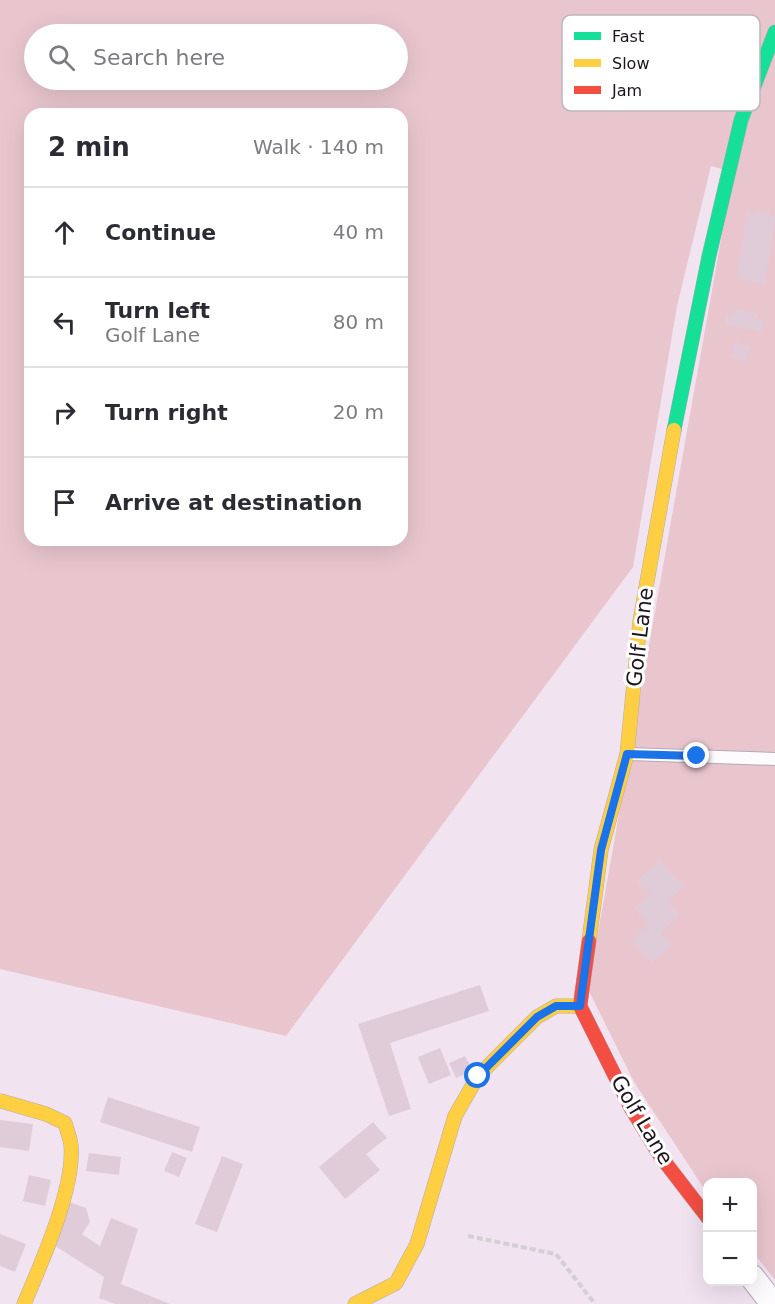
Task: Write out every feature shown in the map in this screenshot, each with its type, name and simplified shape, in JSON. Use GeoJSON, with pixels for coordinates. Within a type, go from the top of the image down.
{"type":"FeatureCollection","features":[{"type":"Feature","properties":{"kind":"street","name":"Golf Lane"},"geometry":{"type":"LineString","coordinates":[[760,71],[775,32]]}},
{"type":"Feature","properties":{"kind":"street","name":"Golf Lane"},"geometry":{"type":"LineString","coordinates":[[703,1212],[661,1157],[643,1127],[580,1006],[601,850],[627,754],[642,609],[710,256],[744,111]]}},
{"type":"Feature","properties":{"kind":"street"},"geometry":{"type":"LineString","coordinates":[[355,1304],[396,1283],[417,1244],[456,1116],[478,1076],[537,1017],[556,1006],[580,1006]]}},
{"type":"Feature","properties":{"kind":"street"},"geometry":{"type":"LineString","coordinates":[[1,1101],[46,1114],[65,1124],[72,1148],[60,1201],[39,1272],[24,1304]]}},
{"type":"Feature","properties":{"kind":"street"},"geometry":{"type":"LineString","coordinates":[[757,1282],[773,1304]]}},
{"type":"Feature","properties":{"kind":"lane"},"geometry":{"type":"LineString","coordinates":[[627,754],[775,759]]}},
{"type":"Feature","properties":{"kind":"path"},"geometry":{"type":"LineString","coordinates":[[468,1236],[556,1254],[595,1304]]}},
{"type":"Feature","properties":{"kind":"shaded area"},"geometry":{"type":"Polygon","coordinates":[[[0,0],[775,0],[775,1280],[757,1257],[757,1178],[703,1178],[703,1187],[634,1082],[588,989],[733,172],[711,166],[677,306],[633,567],[286,1036],[0,969],[0,0]]]}},
{"type":"Feature","properties":{"kind":"building"},"geometry":{"type":"Polygon","coordinates":[[[755,211],[769,213],[769,216],[775,217],[765,283],[737,279],[747,213],[754,215],[755,211]]]}},
{"type":"Feature","properties":{"kind":"building"},"geometry":{"type":"Polygon","coordinates":[[[735,309],[758,314],[757,319],[764,320],[761,331],[725,324],[727,314],[734,315],[735,309]]]}},
{"type":"Feature","properties":{"kind":"building"},"geometry":{"type":"Polygon","coordinates":[[[735,342],[750,347],[746,361],[731,357],[735,342]]]}},
{"type":"Feature","properties":{"kind":"building"},"geometry":{"type":"Polygon","coordinates":[[[659,860],[684,886],[668,901],[680,914],[661,933],[672,945],[653,963],[631,941],[649,924],[634,909],[650,894],[637,881],[659,860]]]}},
{"type":"Feature","properties":{"kind":"building"},"geometry":{"type":"Polygon","coordinates":[[[480,985],[489,1011],[390,1043],[411,1109],[389,1116],[358,1024],[480,985]]]}},
{"type":"Feature","properties":{"kind":"building"},"geometry":{"type":"Polygon","coordinates":[[[440,1048],[451,1075],[429,1084],[418,1057],[440,1048]]]}},
{"type":"Feature","properties":{"kind":"building"},"geometry":{"type":"Polygon","coordinates":[[[465,1056],[473,1071],[456,1078],[449,1063],[465,1056]]]}},
{"type":"Feature","properties":{"kind":"building"},"geometry":{"type":"Polygon","coordinates":[[[108,1097],[200,1127],[192,1152],[100,1122],[108,1097]]]}},
{"type":"Feature","properties":{"kind":"building"},"geometry":{"type":"Polygon","coordinates":[[[0,1120],[33,1124],[29,1151],[0,1147],[0,1120]]]}},
{"type":"Feature","properties":{"kind":"building"},"geometry":{"type":"Polygon","coordinates":[[[373,1122],[387,1138],[366,1154],[380,1170],[345,1199],[319,1167],[373,1122]]]}},
{"type":"Feature","properties":{"kind":"building"},"geometry":{"type":"Polygon","coordinates":[[[172,1152],[187,1158],[179,1177],[164,1171],[172,1152]]]}},
{"type":"Feature","properties":{"kind":"building"},"geometry":{"type":"Polygon","coordinates":[[[89,1153],[121,1157],[119,1175],[86,1171],[89,1153]]]}},
{"type":"Feature","properties":{"kind":"building"},"geometry":{"type":"Polygon","coordinates":[[[222,1156],[243,1164],[217,1232],[195,1224],[222,1156]]]}},
{"type":"Feature","properties":{"kind":"building"},"geometry":{"type":"Polygon","coordinates":[[[29,1175],[51,1180],[45,1206],[23,1201],[29,1175]]]}},
{"type":"Feature","properties":{"kind":"building"},"geometry":{"type":"Polygon","coordinates":[[[63,1200],[86,1208],[90,1222],[82,1234],[100,1246],[111,1218],[138,1229],[121,1284],[170,1304],[115,1304],[99,1298],[104,1277],[49,1242],[63,1200]]]}},
{"type":"Feature","properties":{"kind":"building"},"geometry":{"type":"Polygon","coordinates":[[[0,1234],[26,1244],[15,1272],[0,1266],[0,1234]]]}},
{"type":"Feature","properties":{"kind":"traffic: fast"},"geometry":{"type":"LineString","coordinates":[[760,71],[775,32]]}},
{"type":"Feature","properties":{"kind":"traffic: fast"},"geometry":{"type":"LineString","coordinates":[[674,430],[709,256],[744,111]]}},
{"type":"Feature","properties":{"kind":"traffic: slow"},"geometry":{"type":"LineString","coordinates":[[589,941],[601,850],[627,754],[640,621],[674,430]]}},
{"type":"Feature","properties":{"kind":"traffic: slow"},"geometry":{"type":"LineString","coordinates":[[355,1304],[396,1283],[417,1244],[455,1116],[478,1076],[537,1017],[556,1006],[580,1006]]}},
{"type":"Feature","properties":{"kind":"traffic: slow"},"geometry":{"type":"LineString","coordinates":[[1,1101],[46,1114],[65,1123],[71,1145],[71,1163],[62,1204],[24,1304]]}},
{"type":"Feature","properties":{"kind":"traffic: jam"},"geometry":{"type":"LineString","coordinates":[[589,941],[580,1006],[631,1108],[661,1157],[703,1212]]}},
{"type":"Feature","properties":{"kind":"route"},"geometry":{"type":"LineString","coordinates":[[478,1076],[537,1017],[556,1006],[580,1006],[601,850],[627,754],[697,756]]}}]}
